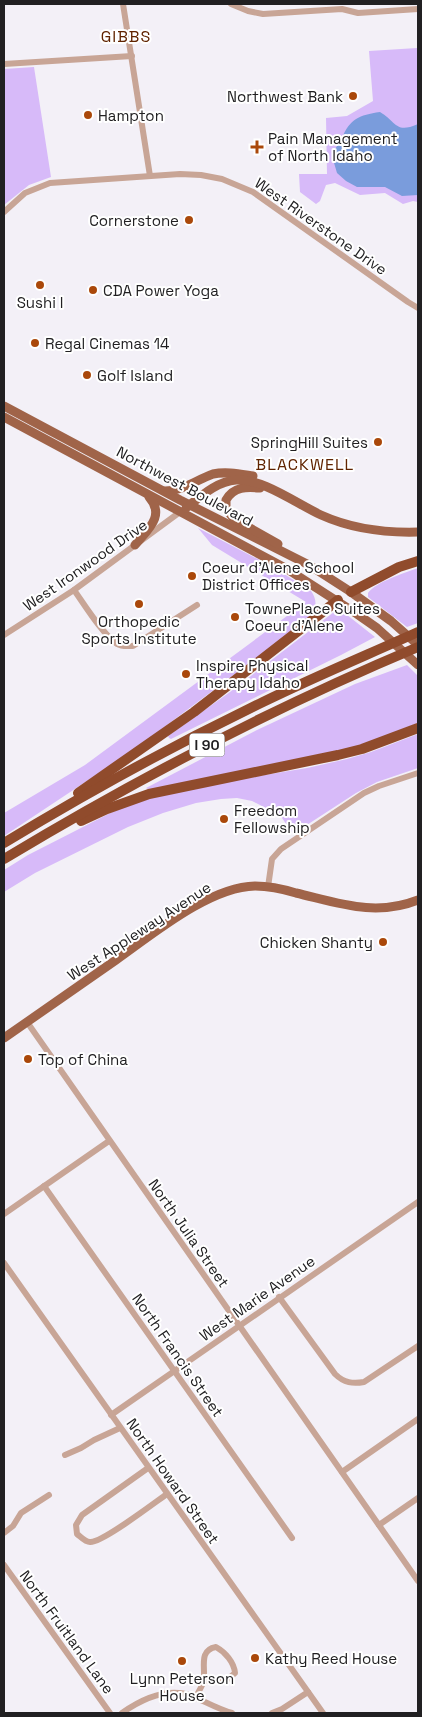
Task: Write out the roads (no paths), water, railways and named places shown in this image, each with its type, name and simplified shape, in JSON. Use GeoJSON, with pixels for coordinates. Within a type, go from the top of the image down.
{"type":"FeatureCollection","features":[{"type":"Feature","properties":{"kind":"highway"},"geometry":{"type":"LineString","coordinates":[[351,592],[399,567],[418,561]]}},
{"type":"Feature","properties":{"kind":"highway","name":"I 90"},"geometry":{"type":"LineString","coordinates":[[4,843],[194,712],[338,600]]}},
{"type":"Feature","properties":{"kind":"highway","name":"I 90"},"geometry":{"type":"LineString","coordinates":[[26,829],[144,763],[265,700],[418,632]]}},
{"type":"Feature","properties":{"kind":"highway","name":"I 90"},"geometry":{"type":"LineString","coordinates":[[4,859],[186,756],[277,710],[418,646]]}},
{"type":"Feature","properties":{"kind":"highway"},"geometry":{"type":"LineString","coordinates":[[38,839],[107,809],[149,794],[338,755],[362,749],[418,728]]}},
{"type":"Feature","properties":{"kind":"main road","name":"Northwest Boulevard"},"geometry":{"type":"LineString","coordinates":[[4,406],[164,492],[309,565],[391,621],[418,646]]}},
{"type":"Feature","properties":{"kind":"main road","name":"Northwest Boulevard"},"geometry":{"type":"LineString","coordinates":[[4,417],[147,495],[266,556],[338,600],[377,628],[418,665]]}},
{"type":"Feature","properties":{"kind":"main road"},"geometry":{"type":"LineString","coordinates":[[164,492],[182,489],[215,474],[232,472],[252,476],[270,489]]}},
{"type":"Feature","properties":{"kind":"main road"},"geometry":{"type":"LineString","coordinates":[[180,512],[220,484],[236,480],[254,482],[322,515],[362,528],[392,533],[418,532]]}},
{"type":"Feature","properties":{"kind":"main road"},"geometry":{"type":"LineString","coordinates":[[270,489],[250,488],[235,490],[228,496],[225,502],[227,512],[234,519],[265,536],[309,565]]}},
{"type":"Feature","properties":{"kind":"main road"},"geometry":{"type":"LineString","coordinates":[[135,545],[152,525],[156,516],[155,506],[147,495]]}},
{"type":"Feature","properties":{"kind":"main road"},"geometry":{"type":"LineString","coordinates":[[338,600],[351,592]]}},
{"type":"Feature","properties":{"kind":"main road","name":"West Appleway Avenue"},"geometry":{"type":"LineString","coordinates":[[4,1038],[196,906],[220,893],[254,886],[268,887],[355,907],[396,907],[418,900]]}},
{"type":"Feature","properties":{"kind":"street"},"geometry":{"type":"LineString","coordinates":[[123,4],[150,176]]}},
{"type":"Feature","properties":{"kind":"street"},"geometry":{"type":"LineString","coordinates":[[231,4],[248,11],[263,14],[342,9],[358,13],[418,9]]}},
{"type":"Feature","properties":{"kind":"street"},"geometry":{"type":"LineString","coordinates":[[4,64],[132,56]]}},
{"type":"Feature","properties":{"kind":"street","name":"West Riverstone Drive"},"geometry":{"type":"LineString","coordinates":[[4,212],[24,193],[50,183],[150,176],[201,175],[222,179],[252,192],[418,308]]}},
{"type":"Feature","properties":{"kind":"street","name":"West Ironwood Drive"},"geometry":{"type":"LineString","coordinates":[[4,635],[74,590],[180,512]]}},
{"type":"Feature","properties":{"kind":"street"},"geometry":{"type":"LineString","coordinates":[[74,590],[107,635],[117,644],[125,646],[133,646],[197,605]]}},
{"type":"Feature","properties":{"kind":"street"},"geometry":{"type":"LineString","coordinates":[[268,887],[272,859],[281,849],[358,796],[379,786],[418,773]]}},
{"type":"Feature","properties":{"kind":"street","name":"North Julia Street"},"geometry":{"type":"LineString","coordinates":[[26,1022],[379,1525],[416,1571],[418,1580]]}},
{"type":"Feature","properties":{"kind":"street"},"geometry":{"type":"LineString","coordinates":[[4,1214],[109,1141]]}},
{"type":"Feature","properties":{"kind":"street","name":"North Francis Street"},"geometry":{"type":"LineString","coordinates":[[44,1186],[292,1538]]}},
{"type":"Feature","properties":{"kind":"street","name":"West Marie Avenue"},"geometry":{"type":"LineString","coordinates":[[111,1415],[418,1202]]}},
{"type":"Feature","properties":{"kind":"street","name":"North Howard Street"},"geometry":{"type":"LineString","coordinates":[[4,1263],[323,1713]]}},
{"type":"Feature","properties":{"kind":"street"},"geometry":{"type":"LineString","coordinates":[[280,1297],[335,1374],[342,1380],[351,1383],[361,1383],[418,1346]]}},
{"type":"Feature","properties":{"kind":"street"},"geometry":{"type":"LineString","coordinates":[[342,1472],[418,1419]]}},
{"type":"Feature","properties":{"kind":"street"},"geometry":{"type":"LineString","coordinates":[[65,1454],[82,1448],[120,1428]]}},
{"type":"Feature","properties":{"kind":"street"},"geometry":{"type":"LineString","coordinates":[[148,1468],[82,1515],[76,1525],[77,1534],[91,1543],[104,1538],[167,1494]]}},
{"type":"Feature","properties":{"kind":"street"},"geometry":{"type":"LineString","coordinates":[[4,1533],[13,1526],[21,1514],[48,1495]]}},
{"type":"Feature","properties":{"kind":"street"},"geometry":{"type":"LineString","coordinates":[[379,1525],[418,1498]]}},
{"type":"Feature","properties":{"kind":"street","name":"North Fruitland Lane"},"geometry":{"type":"LineString","coordinates":[[4,1565],[110,1713]]}},
{"type":"Feature","properties":{"kind":"street"},"geometry":{"type":"LineString","coordinates":[[195,1698],[204,1681],[204,1654],[207,1650],[216,1647],[233,1665],[235,1673],[228,1679],[204,1681]]}},
{"type":"Feature","properties":{"kind":"street"},"geometry":{"type":"LineString","coordinates":[[272,1713],[282,1709],[308,1692]]}},
{"type":"Feature","properties":{"kind":"street"},"geometry":{"type":"LineString","coordinates":[[122,1713],[138,1703],[170,1693],[195,1698],[232,1713]]}},
{"type":"Feature","properties":{"kind":"water"},"geometry":{"type":"Polygon","coordinates":[[[380,112],[400,127],[405,128],[418,124],[418,195],[402,196],[385,187],[357,187],[337,173],[332,156],[348,126],[356,119],[380,112]]]}},
{"type":"Feature","properties":{"kind":"place","name":"Northwest Bank"},"geometry":{"type":"Point","coordinates":[353,96]}},
{"type":"Feature","properties":{"kind":"place","name":"Hampton"},"geometry":{"type":"Point","coordinates":[88,115]}},
{"type":"Feature","properties":{"kind":"place","name":"Pain Management of North Idaho"},"geometry":{"type":"Point","coordinates":[257,147]}},
{"type":"Feature","properties":{"kind":"place","name":"Cornerstone"},"geometry":{"type":"Point","coordinates":[189,220]}},
{"type":"Feature","properties":{"kind":"place","name":"Sushi I"},"geometry":{"type":"Point","coordinates":[40,285]}},
{"type":"Feature","properties":{"kind":"place","name":"CDA Power Yoga"},"geometry":{"type":"Point","coordinates":[93,290]}},
{"type":"Feature","properties":{"kind":"place","name":"Regal Cinemas 14"},"geometry":{"type":"Point","coordinates":[35,343]}},
{"type":"Feature","properties":{"kind":"place","name":"Golf Island"},"geometry":{"type":"Point","coordinates":[87,375]}},
{"type":"Feature","properties":{"kind":"place","name":"SpringHill Suites"},"geometry":{"type":"Point","coordinates":[378,442]}},
{"type":"Feature","properties":{"kind":"place","name":"Coeur d'Alene School District Offices"},"geometry":{"type":"Point","coordinates":[192,576]}},
{"type":"Feature","properties":{"kind":"place","name":"Orthopedic Sports Institute"},"geometry":{"type":"Point","coordinates":[139,604]}},
{"type":"Feature","properties":{"kind":"place","name":"TownePlace Suites Coeur d'Alene"},"geometry":{"type":"Point","coordinates":[235,617]}},
{"type":"Feature","properties":{"kind":"place","name":"Inspire Physical Therapy Idaho"},"geometry":{"type":"Point","coordinates":[186,674]}},
{"type":"Feature","properties":{"kind":"place","name":"Freedom Fellowship"},"geometry":{"type":"Point","coordinates":[224,819]}},
{"type":"Feature","properties":{"kind":"place","name":"Chicken Shanty"},"geometry":{"type":"Point","coordinates":[383,942]}},
{"type":"Feature","properties":{"kind":"place","name":"Top of China"},"geometry":{"type":"Point","coordinates":[28,1059]}},
{"type":"Feature","properties":{"kind":"place","name":"Kathy Reed House"},"geometry":{"type":"Point","coordinates":[255,1658]}},
{"type":"Feature","properties":{"kind":"place","name":"Lynn Peterson House"},"geometry":{"type":"Point","coordinates":[182,1661]}},
{"type":"Feature","properties":{"kind":"district","name":"GIBBS"},"geometry":{"type":"Point","coordinates":[126,36]}},
{"type":"Feature","properties":{"kind":"district","name":"BLACKWELL"},"geometry":{"type":"Point","coordinates":[305,464]}}]}
